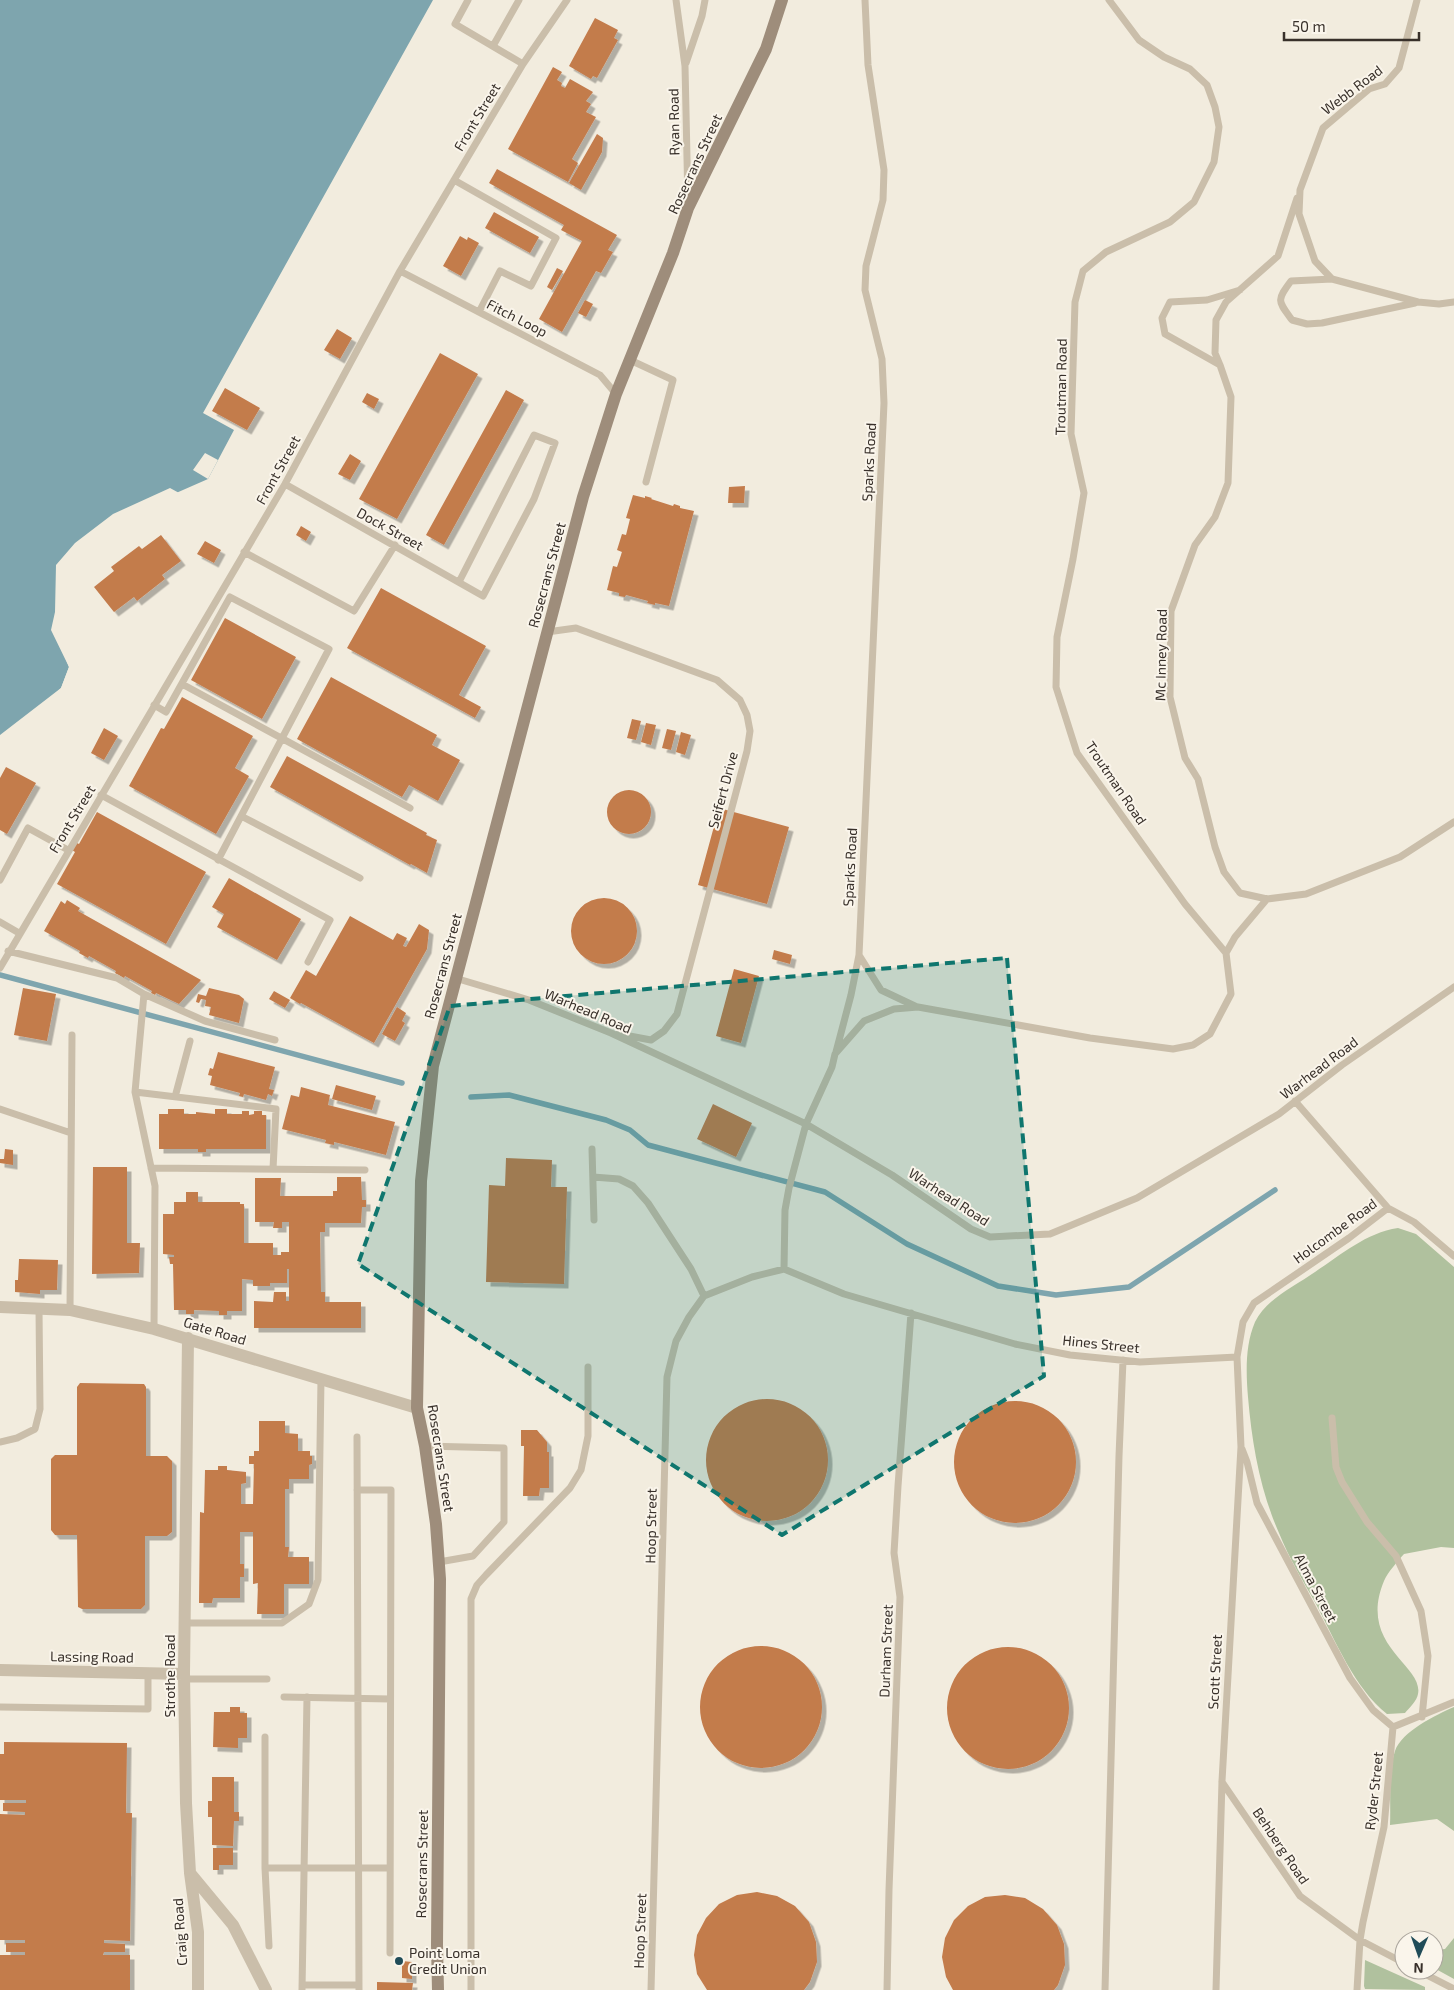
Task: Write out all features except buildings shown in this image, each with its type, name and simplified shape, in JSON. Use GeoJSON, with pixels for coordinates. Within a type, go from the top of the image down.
{"type":"FeatureCollection","features":[{"type":"Feature","properties":{"kind":"street","name":"Rosecrans Street"},"geometry":{"type":"LineString","coordinates":[[438,1990],[436,1946],[439,1562],[436,1524],[425,1446],[417,1408],[421,1181],[433,1066],[583,497],[616,394],[673,253],[688,208],[766,49],[782,0]]}},
{"type":"Feature","properties":{"kind":"street","name":"Gate Road"},"geometry":{"type":"LineString","coordinates":[[0,1307],[70,1310],[154,1329],[417,1408]]}},
{"type":"Feature","properties":{"kind":"street","name":"Strothe Road"},"geometry":{"type":"LineString","coordinates":[[188,1338],[184,1677],[186,1803],[190,1873]]}},
{"type":"Feature","properties":{"kind":"street","name":"Lassing Road"},"geometry":{"type":"LineString","coordinates":[[0,1670],[148,1673],[184,1677]]}},
{"type":"Feature","properties":{"kind":"street","name":"Craig Road"},"geometry":{"type":"LineString","coordinates":[[190,1873],[198,1932],[198,1990]]}},
{"type":"Feature","properties":{"kind":"street"},"geometry":{"type":"LineString","coordinates":[[190,1873],[233,1925],[266,1990]]}},
{"type":"Feature","properties":{"kind":"lane"},"geometry":{"type":"LineString","coordinates":[[468,0],[455,24],[523,64]]}},
{"type":"Feature","properties":{"kind":"lane"},"geometry":{"type":"LineString","coordinates":[[493,46],[519,0]]}},
{"type":"Feature","properties":{"kind":"lane","name":"Front Street"},"geometry":{"type":"LineString","coordinates":[[0,968],[8,951],[285,484],[400,271],[523,64],[567,0]]}},
{"type":"Feature","properties":{"kind":"lane","name":"Ryan Road"},"geometry":{"type":"LineString","coordinates":[[676,0],[685,66],[688,208]]}},
{"type":"Feature","properties":{"kind":"lane","name":"Ryan Road"},"geometry":{"type":"LineString","coordinates":[[685,66],[702,16],[705,0]]}},
{"type":"Feature","properties":{"kind":"lane","name":"Sparks Road"},"geometry":{"type":"LineString","coordinates":[[859,954],[884,403],[882,359],[865,290],[866,266],[883,200],[884,170],[868,65],[865,0]]}},
{"type":"Feature","properties":{"kind":"lane","name":"Troutman Road"},"geometry":{"type":"LineString","coordinates":[[1109,0],[1139,40],[1164,57],[1190,69],[1207,85],[1215,107],[1219,127],[1214,162],[1194,202],[1170,222],[1106,252],[1083,271],[1075,302],[1071,434],[1084,493],[1073,560],[1057,637],[1056,687],[1077,753],[1185,904],[1226,953]]}},
{"type":"Feature","properties":{"kind":"lane","name":"Webb Road"},"geometry":{"type":"LineString","coordinates":[[1332,279],[1315,260],[1299,214],[1300,190],[1323,128],[1369,90],[1385,84],[1399,68],[1417,0]]}},
{"type":"Feature","properties":{"kind":"lane"},"geometry":{"type":"LineString","coordinates":[[454,180],[556,238],[531,286],[500,271],[479,312]]}},
{"type":"Feature","properties":{"kind":"lane","name":"Mc Inney Road"},"geometry":{"type":"LineString","coordinates":[[1300,190],[1278,256],[1226,302],[1216,320],[1215,353],[1231,397],[1228,483],[1215,517],[1195,545],[1171,611],[1170,697],[1185,758],[1198,779],[1215,847],[1224,872],[1240,893],[1267,899],[1306,894],[1400,857],[1454,822]]}},
{"type":"Feature","properties":{"kind":"lane","name":"Fitch Loop"},"geometry":{"type":"LineString","coordinates":[[400,271],[600,375],[616,394]]}},
{"type":"Feature","properties":{"kind":"lane"},"geometry":{"type":"LineString","coordinates":[[1418,302],[1322,323],[1307,324],[1292,320],[1280,304],[1281,295],[1291,281],[1332,279],[1418,302],[1439,304],[1454,302]]}},
{"type":"Feature","properties":{"kind":"lane"},"geometry":{"type":"LineString","coordinates":[[1220,365],[1165,334],[1162,318],[1170,302],[1207,300],[1240,290]]}},
{"type":"Feature","properties":{"kind":"lane"},"geometry":{"type":"LineString","coordinates":[[630,360],[674,380],[646,482]]}},
{"type":"Feature","properties":{"kind":"lane","name":"Dock Street"},"geometry":{"type":"LineString","coordinates":[[285,484],[483,596],[534,499],[555,443],[534,435],[459,582]]}},
{"type":"Feature","properties":{"kind":"lane"},"geometry":{"type":"LineString","coordinates":[[244,552],[354,611],[394,545]]}},
{"type":"Feature","properties":{"kind":"lane"},"geometry":{"type":"LineString","coordinates":[[154,705],[166,712],[230,597],[329,649],[218,860]]}},
{"type":"Feature","properties":{"kind":"lane","name":"Seifert Drive"},"geometry":{"type":"LineString","coordinates":[[547,632],[576,628],[716,680],[740,700],[750,731],[747,751],[677,1014],[664,1031],[651,1040],[611,1033]]}},
{"type":"Feature","properties":{"kind":"lane"},"geometry":{"type":"LineString","coordinates":[[182,684],[410,808]]}},
{"type":"Feature","properties":{"kind":"lane"},"geometry":{"type":"LineString","coordinates":[[100,795],[330,920],[308,962]]}},
{"type":"Feature","properties":{"kind":"lane"},"geometry":{"type":"LineString","coordinates":[[242,816],[360,878]]}},
{"type":"Feature","properties":{"kind":"lane"},"geometry":{"type":"LineString","coordinates":[[0,880],[28,828],[68,850]]}},
{"type":"Feature","properties":{"kind":"lane"},"geometry":{"type":"LineString","coordinates":[[859,954],[881,990],[918,1007],[1090,1038],[1173,1049],[1193,1045],[1210,1034],[1231,994],[1226,953],[1235,937],[1267,899]]}},
{"type":"Feature","properties":{"kind":"lane"},"geometry":{"type":"LineString","coordinates":[[0,922],[19,933]]}},
{"type":"Feature","properties":{"kind":"lane"},"geometry":{"type":"LineString","coordinates":[[8,951],[117,978],[144,994],[205,1021],[275,1040]]}},
{"type":"Feature","properties":{"kind":"lane"},"geometry":{"type":"LineString","coordinates":[[784,1269],[785,1210],[789,1188],[806,1124],[832,1067],[852,995],[859,954]]}},
{"type":"Feature","properties":{"kind":"lane","name":"Warhead Road"},"geometry":{"type":"LineString","coordinates":[[455,978],[529,1000],[611,1033],[806,1124],[892,1174],[971,1229],[990,1237],[1050,1234],[1137,1198],[1279,1114],[1342,1065],[1454,987]]}},
{"type":"Feature","properties":{"kind":"lane"},"geometry":{"type":"LineString","coordinates":[[144,994],[135,1092],[155,1186],[154,1329]]}},
{"type":"Feature","properties":{"kind":"lane"},"geometry":{"type":"LineString","coordinates":[[835,1054],[864,1021],[894,1009],[918,1007]]}},
{"type":"Feature","properties":{"kind":"lane"},"geometry":{"type":"LineString","coordinates":[[70,1310],[72,1034]]}},
{"type":"Feature","properties":{"kind":"lane"},"geometry":{"type":"LineString","coordinates":[[175,1097],[190,1041]]}},
{"type":"Feature","properties":{"kind":"lane"},"geometry":{"type":"LineString","coordinates":[[135,1092],[276,1109],[272,1169]]}},
{"type":"Feature","properties":{"kind":"lane"},"geometry":{"type":"LineString","coordinates":[[1296,1101],[1388,1208]]}},
{"type":"Feature","properties":{"kind":"lane"},"geometry":{"type":"LineString","coordinates":[[0,1109],[71,1133]]}},
{"type":"Feature","properties":{"kind":"lane"},"geometry":{"type":"LineString","coordinates":[[592,1149],[594,1220]]}},
{"type":"Feature","properties":{"kind":"lane"},"geometry":{"type":"LineString","coordinates":[[151,1168],[365,1170]]}},
{"type":"Feature","properties":{"kind":"lane"},"geometry":{"type":"LineString","coordinates":[[593,1177],[619,1178],[633,1186],[648,1203],[691,1269],[704,1296],[752,1277],[784,1269],[844,1294],[911,1313]]}},
{"type":"Feature","properties":{"kind":"lane","name":"Holcombe Road"},"geometry":{"type":"LineString","coordinates":[[1237,1356],[1243,1322],[1254,1303],[1349,1238],[1388,1208],[1414,1222],[1454,1256]]}},
{"type":"Feature","properties":{"kind":"lane","name":"Hoop Street"},"geometry":{"type":"LineString","coordinates":[[651,1988],[667,1376],[676,1341],[689,1317],[704,1296]]}},
{"type":"Feature","properties":{"kind":"lane"},"geometry":{"type":"LineString","coordinates":[[0,1442],[17,1438],[35,1429],[40,1409],[39,1309]]}},
{"type":"Feature","properties":{"kind":"lane","name":"Hines Street"},"geometry":{"type":"LineString","coordinates":[[911,1313],[1015,1344],[1070,1356],[1140,1362],[1237,1356]]}},
{"type":"Feature","properties":{"kind":"lane","name":"Durham Street"},"geometry":{"type":"LineString","coordinates":[[887,1990],[900,1597],[894,1554],[911,1313]]}},
{"type":"Feature","properties":{"kind":"lane","name":"Scott Street"},"geometry":{"type":"LineString","coordinates":[[1216,1990],[1222,1781],[1240,1447],[1237,1356]]}},
{"type":"Feature","properties":{"kind":"lane"},"geometry":{"type":"LineString","coordinates":[[1105,1990],[1123,1360]]}},
{"type":"Feature","properties":{"kind":"lane"},"geometry":{"type":"LineString","coordinates":[[471,1990],[471,1599],[477,1585],[570,1488],[581,1470],[588,1436],[588,1367]]}},
{"type":"Feature","properties":{"kind":"lane"},"geometry":{"type":"LineString","coordinates":[[186,1623],[282,1623],[309,1604],[318,1580],[320,1379]]}},
{"type":"Feature","properties":{"kind":"lane"},"geometry":{"type":"LineString","coordinates":[[1332,1418],[1336,1466],[1342,1482],[1367,1522],[1396,1556],[1421,1611],[1428,1656],[1422,1717]]}},
{"type":"Feature","properties":{"kind":"lane"},"geometry":{"type":"LineString","coordinates":[[307,1697],[302,1987],[359,1988],[357,1437]]}},
{"type":"Feature","properties":{"kind":"lane"},"geometry":{"type":"LineString","coordinates":[[425,1446],[504,1448],[504,1522],[473,1556],[439,1562]]}},
{"type":"Feature","properties":{"kind":"lane","name":"Alma Street"},"geometry":{"type":"LineString","coordinates":[[1240,1447],[1247,1462],[1257,1503],[1350,1678],[1373,1710],[1393,1727]]}},
{"type":"Feature","properties":{"kind":"lane"},"geometry":{"type":"LineString","coordinates":[[357,1490],[391,1490],[390,1952]]}},
{"type":"Feature","properties":{"kind":"lane"},"geometry":{"type":"LineString","coordinates":[[0,1707],[148,1709],[148,1673]]}},
{"type":"Feature","properties":{"kind":"lane"},"geometry":{"type":"LineString","coordinates":[[184,1677],[267,1679]]}},
{"type":"Feature","properties":{"kind":"lane"},"geometry":{"type":"LineString","coordinates":[[284,1697],[390,1699]]}},
{"type":"Feature","properties":{"kind":"lane"},"geometry":{"type":"LineString","coordinates":[[1393,1727],[1422,1717],[1454,1702]]}},
{"type":"Feature","properties":{"kind":"lane","name":"Ryder Street"},"geometry":{"type":"LineString","coordinates":[[1357,1990],[1362,1922],[1384,1827],[1393,1727]]}},
{"type":"Feature","properties":{"kind":"lane"},"geometry":{"type":"LineString","coordinates":[[265,1737],[265,1868],[269,1946]]}},
{"type":"Feature","properties":{"kind":"lane","name":"Behberg Road"},"geometry":{"type":"LineString","coordinates":[[1222,1781],[1300,1896],[1360,1940],[1394,1958]]}},
{"type":"Feature","properties":{"kind":"lane"},"geometry":{"type":"LineString","coordinates":[[265,1868],[390,1868]]}},
{"type":"Feature","properties":{"kind":"lane"},"geometry":{"type":"LineString","coordinates":[[1436,1980],[1454,1989]]}},
{"type":"Feature","properties":{"kind":"highlighted area"},"geometry":{"type":"Polygon","coordinates":[[[1007,958],[1044,1376],[782,1535],[358,1264],[450,1006],[1007,958]]]}},
{"type":"Feature","properties":{"kind":"green space"},"geometry":{"type":"Polygon","coordinates":[[[1398,1228],[1416,1234],[1454,1267],[1454,1548],[1441,1547],[1404,1554],[1384,1581],[1378,1603],[1379,1622],[1384,1638],[1417,1683],[1418,1694],[1415,1702],[1405,1713],[1387,1714],[1376,1704],[1355,1678],[1292,1560],[1272,1517],[1255,1449],[1247,1388],[1247,1369],[1249,1340],[1255,1322],[1266,1306],[1365,1239],[1375,1234],[1398,1228]]]}},
{"type":"Feature","properties":{"kind":"green space"},"geometry":{"type":"Polygon","coordinates":[[[1454,1707],[1454,1831],[1437,1819],[1390,1825],[1391,1768],[1395,1751],[1412,1730],[1438,1714],[1454,1707]]]}},
{"type":"Feature","properties":{"kind":"green space"},"geometry":{"type":"Polygon","coordinates":[[[1454,1938],[1454,1979],[1444,1974],[1445,1949],[1454,1938]]]}},
{"type":"Feature","properties":{"kind":"green space"},"geometry":{"type":"Polygon","coordinates":[[[1365,1960],[1394,1973],[1394,1980],[1409,1980],[1425,1987],[1425,1990],[1365,1989],[1365,1960]]]}},
{"type":"Feature","properties":{"kind":"water"},"geometry":{"type":"Polygon","coordinates":[[[0,0],[433,0],[203,413],[234,430],[208,479],[167,497],[70,565],[53,626],[69,667],[61,688],[0,751],[0,0]]]}},
{"type":"Feature","properties":{"kind":"pier"},"geometry":{"type":"Polygon","coordinates":[[[205,453],[218,460],[208,479],[193,470],[205,453]]]}},
{"type":"Feature","properties":{"kind":"pier"},"geometry":{"type":"Polygon","coordinates":[[[170,488],[181,494],[168,499],[72,567],[56,626],[71,667],[63,689],[0,753],[0,735],[61,688],[69,667],[51,630],[55,612],[56,565],[75,543],[113,514],[170,488]]]}},
{"type":"Feature","properties":{"kind":"waterway"},"geometry":{"type":"LineString","coordinates":[[0,975],[402,1083]]}},
{"type":"Feature","properties":{"kind":"waterway"},"geometry":{"type":"LineString","coordinates":[[471,1097],[509,1095],[606,1120],[630,1130],[648,1145],[825,1192],[907,1244],[998,1286],[1056,1295],[1129,1287],[1275,1190]]}},
{"type":"Feature","properties":{"kind":"place","name":"Point Loma Credit Union"},"geometry":{"type":"Point","coordinates":[399,1961]}}]}
